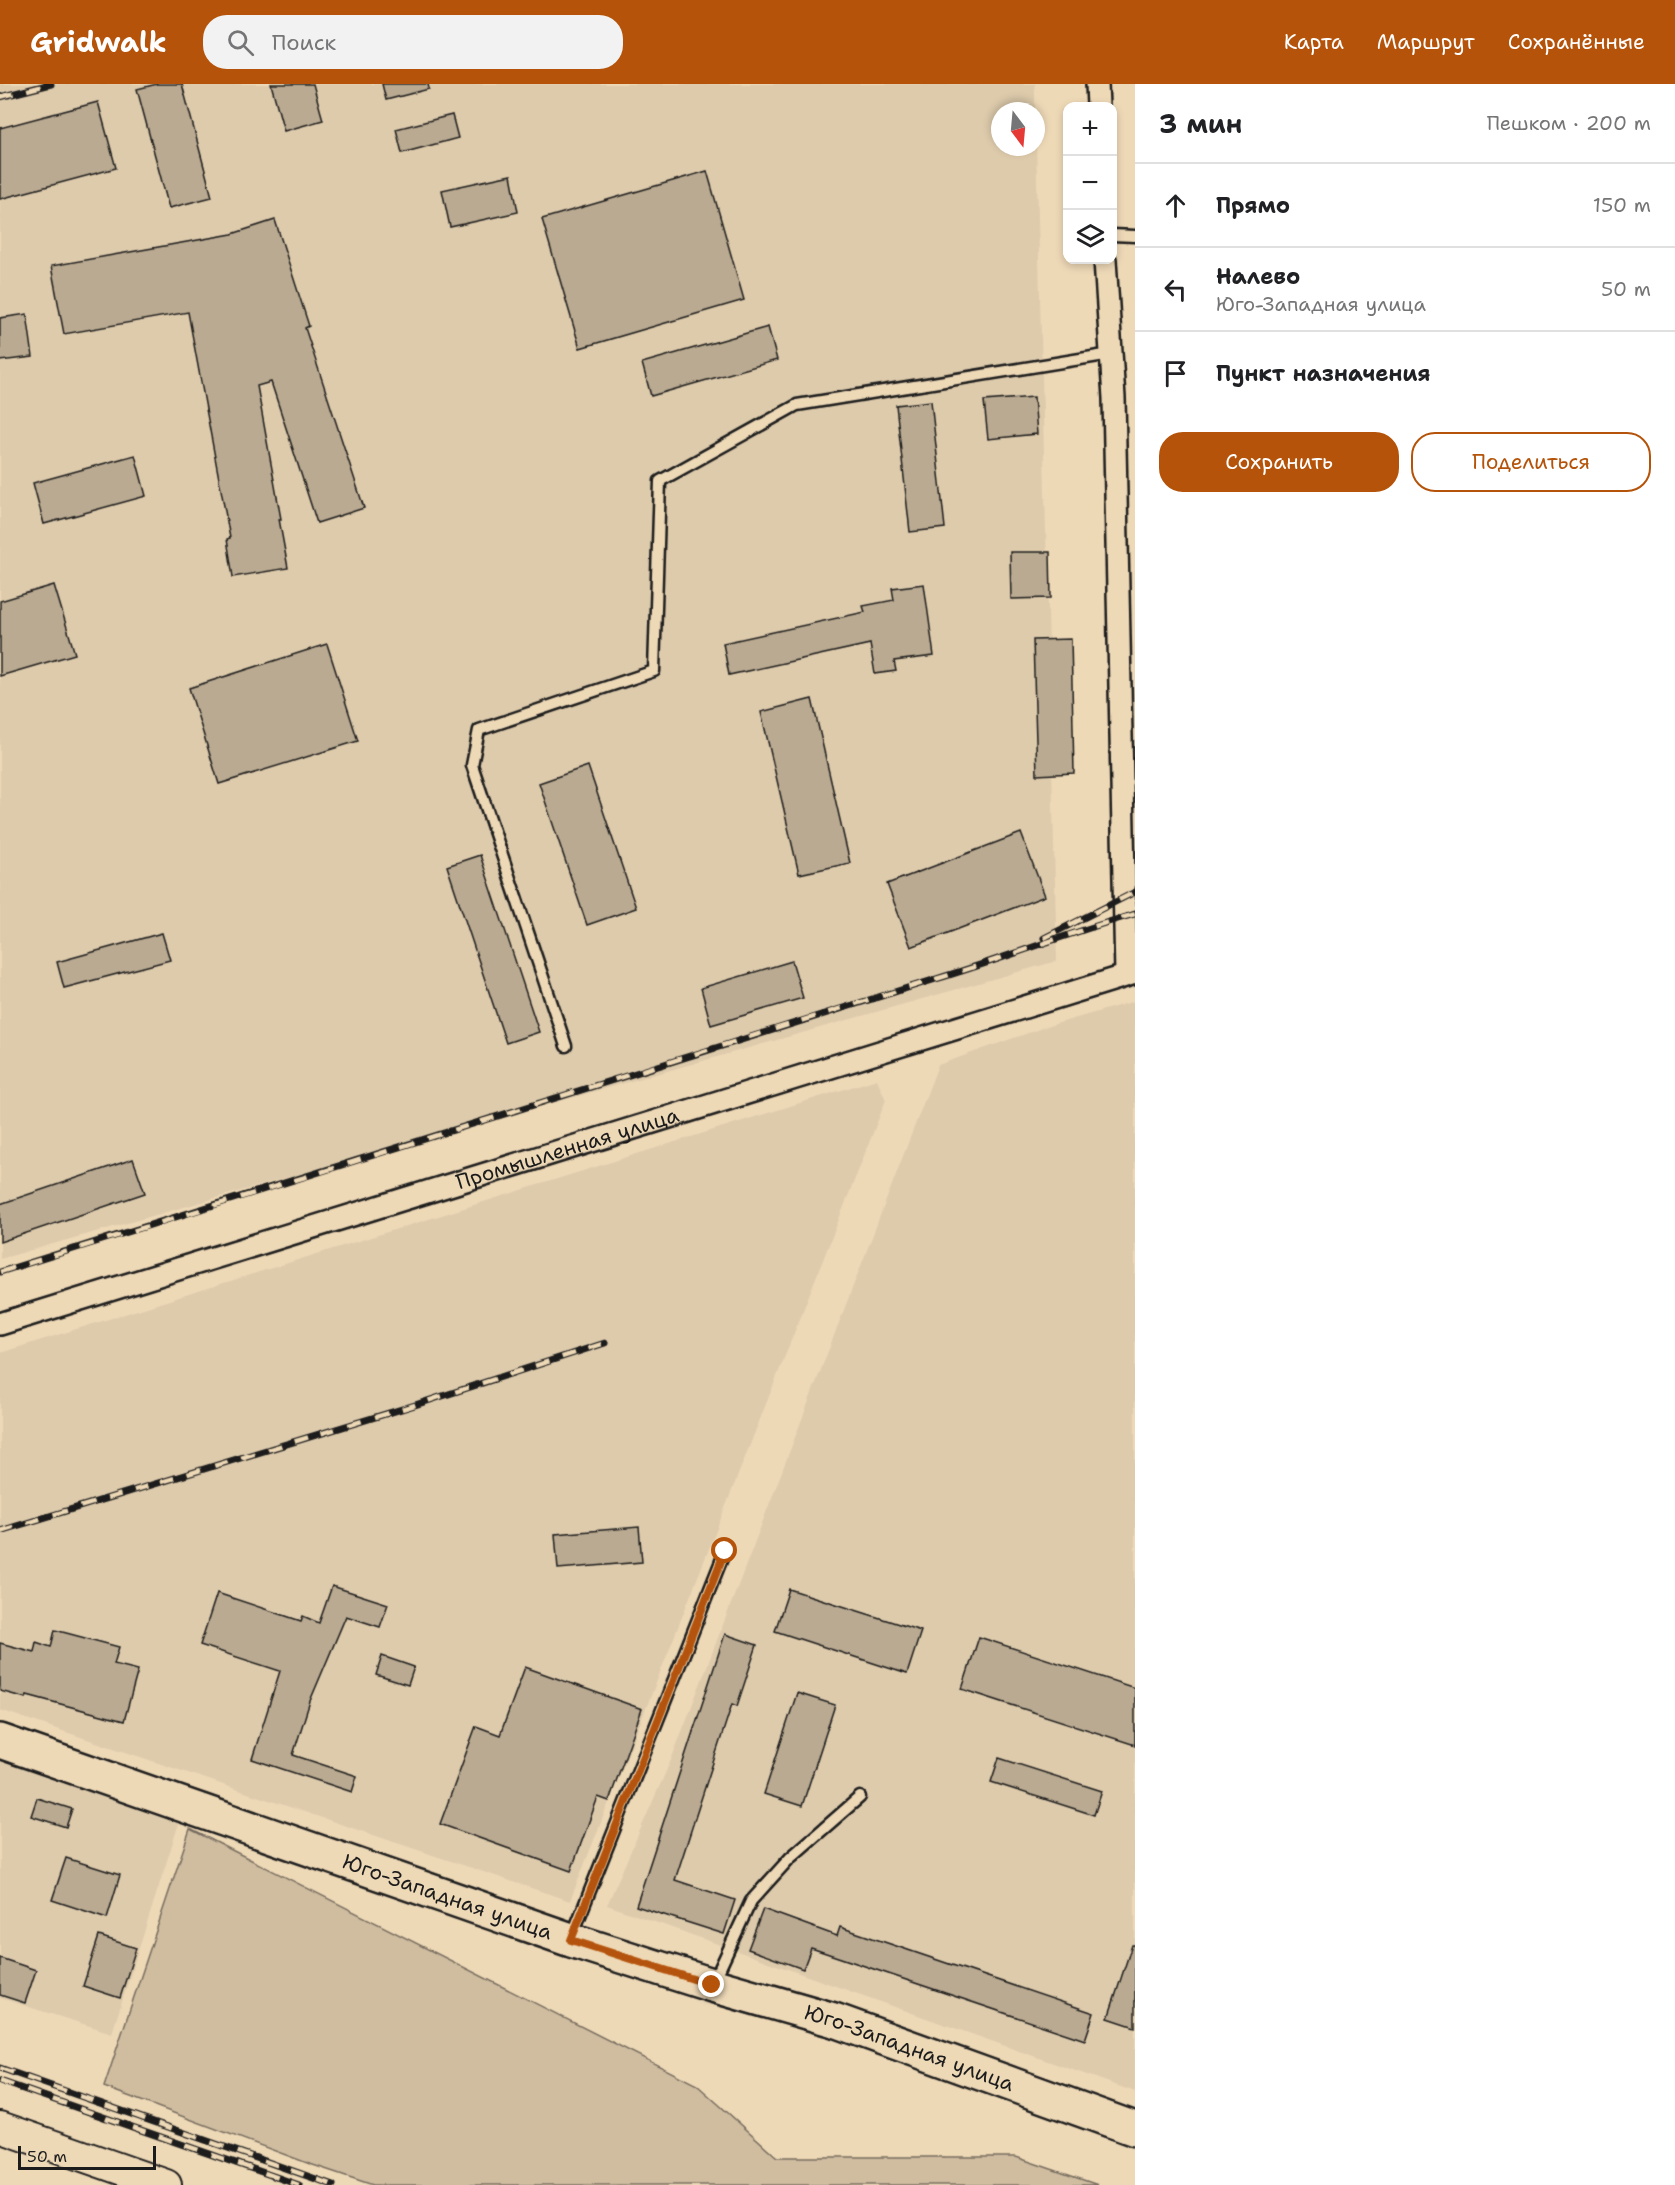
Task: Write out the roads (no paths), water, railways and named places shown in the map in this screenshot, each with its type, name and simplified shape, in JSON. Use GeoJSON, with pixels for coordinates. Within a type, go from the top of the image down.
{"type":"FeatureCollection","features":[{"type":"Feature","properties":{"kind":"main road","name":"Юго-Западная улица"},"geometry":{"type":"LineString","coordinates":[[0,1741],[571,1940],[712,1985],[834,2019],[1135,2129]]}},
{"type":"Feature","properties":{"kind":"street"},"geometry":{"type":"LineString","coordinates":[[1097,84],[1098,102]]}},
{"type":"Feature","properties":{"kind":"street"},"geometry":{"type":"LineString","coordinates":[[1105,264],[1115,422],[1131,974]]}},
{"type":"Feature","properties":{"kind":"street","name":"Промышленная улица"},"geometry":{"type":"LineString","coordinates":[[0,1324],[1131,974]]}},
{"type":"Feature","properties":{"kind":"street"},"geometry":{"type":"LineString","coordinates":[[0,2127],[166,2185]]}},
{"type":"Feature","properties":{"kind":"lane"},"geometry":{"type":"LineString","coordinates":[[1117,236],[1135,236]]}},
{"type":"Feature","properties":{"kind":"lane"},"geometry":{"type":"LineString","coordinates":[[566,1046],[472,765],[479,730],[654,671],[660,481],[796,405],[1111,354]]}},
{"type":"Feature","properties":{"kind":"lane"},"geometry":{"type":"LineString","coordinates":[[571,1940],[725,1551]]}},
{"type":"Feature","properties":{"kind":"lane"},"geometry":{"type":"LineString","coordinates":[[712,1985],[751,1901],[790,1858],[860,1797]]}},
{"type":"Feature","properties":{"kind":"railway"},"geometry":{"type":"LineString","coordinates":[[0,97],[51,84]]}},
{"type":"Feature","properties":{"kind":"railway"},"geometry":{"type":"LineString","coordinates":[[1044,938],[1135,892]]}},
{"type":"Feature","properties":{"kind":"railway"},"geometry":{"type":"LineString","coordinates":[[0,1272],[961,971],[1135,914]]}},
{"type":"Feature","properties":{"kind":"railway"},"geometry":{"type":"LineString","coordinates":[[0,1531],[415,1405],[605,1343]]}},
{"type":"Feature","properties":{"kind":"railway"},"geometry":{"type":"LineString","coordinates":[[0,2068],[333,2185]]}},
{"type":"Feature","properties":{"kind":"railway"},"geometry":{"type":"LineString","coordinates":[[0,2081],[299,2185]]}}]}
